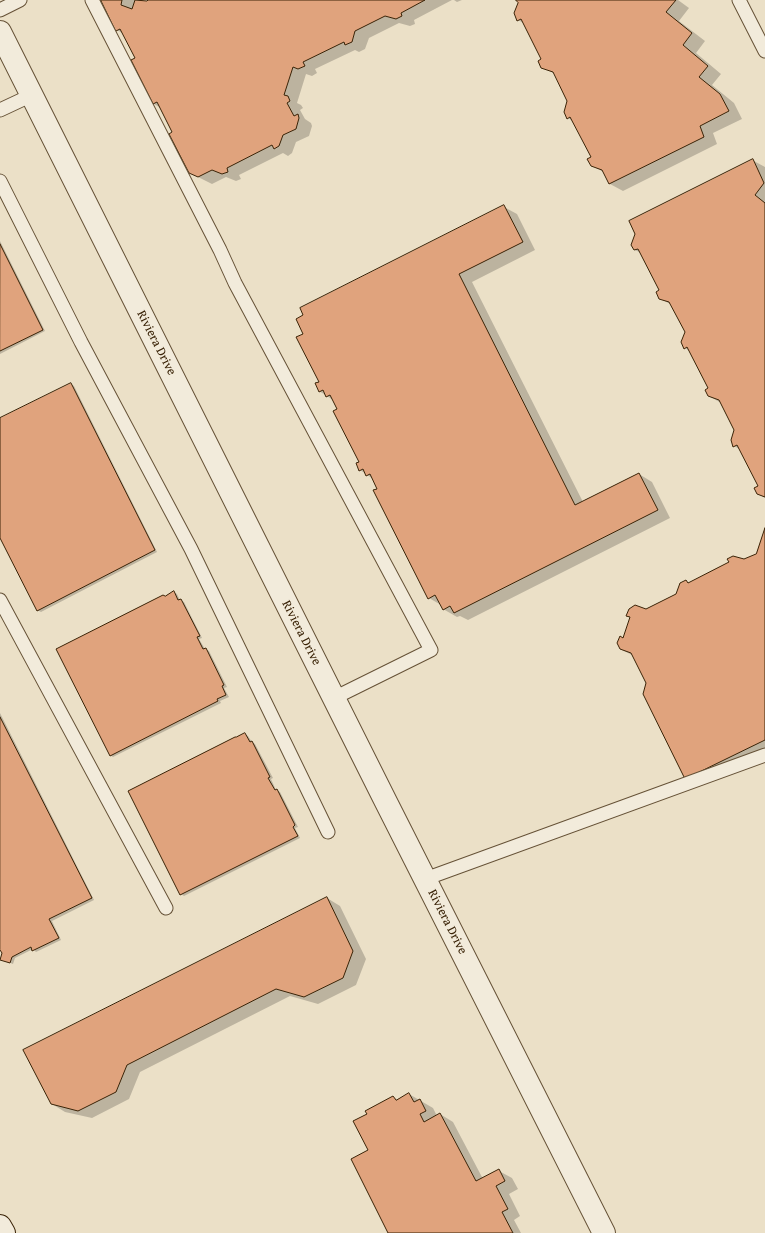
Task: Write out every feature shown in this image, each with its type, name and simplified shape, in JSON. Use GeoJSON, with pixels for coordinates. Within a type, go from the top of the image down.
{"type":"FeatureCollection","features":[{"type":"Feature","properties":{"kind":"street","name":"Riviera Drive"},"geometry":{"type":"LineString","coordinates":[[0,32],[604,1233]]}},
{"type":"Feature","properties":{"kind":"street"},"geometry":{"type":"LineString","coordinates":[[0,1226],[4,1233]]}},
{"type":"Feature","properties":{"kind":"lane"},"geometry":{"type":"LineString","coordinates":[[0,10],[20,0]]}},
{"type":"Feature","properties":{"kind":"lane"},"geometry":{"type":"LineString","coordinates":[[92,0],[220,250],[235,283],[431,650],[334,698]]}},
{"type":"Feature","properties":{"kind":"lane"},"geometry":{"type":"LineString","coordinates":[[739,0],[765,51]]}},
{"type":"Feature","properties":{"kind":"lane"},"geometry":{"type":"LineString","coordinates":[[0,110],[32,95]]}},
{"type":"Feature","properties":{"kind":"lane"},"geometry":{"type":"LineString","coordinates":[[0,182],[81,342],[191,550],[328,832]]}},
{"type":"Feature","properties":{"kind":"lane"},"geometry":{"type":"LineString","coordinates":[[0,600],[166,908]]}},
{"type":"Feature","properties":{"kind":"lane"},"geometry":{"type":"LineString","coordinates":[[425,879],[765,755]]}},
{"type":"Feature","properties":{"kind":"building"},"geometry":{"type":"Polygon","coordinates":[[[101,0],[122,0],[121,5],[132,9],[135,0],[425,0],[401,13],[402,16],[396,19],[385,16],[355,31],[352,42],[345,45],[344,42],[303,62],[305,66],[298,69],[293,67],[284,95],[288,96],[290,101],[287,103],[294,116],[298,114],[299,118],[296,129],[283,135],[279,146],[274,149],[272,145],[227,168],[228,172],[222,174],[212,170],[198,177],[189,173],[169,134],[172,132],[157,102],[153,104],[131,60],[135,58],[120,29],[116,31],[101,0]]]}},
{"type":"Feature","properties":{"kind":"building"},"geometry":{"type":"Polygon","coordinates":[[[516,0],[676,0],[666,12],[692,33],[683,45],[708,66],[699,77],[720,94],[729,111],[700,126],[704,137],[609,184],[602,170],[591,166],[587,159],[591,157],[570,117],[567,119],[564,112],[567,101],[553,72],[541,68],[538,61],[541,59],[521,19],[517,21],[514,13],[518,3],[516,0]]]}},
{"type":"Feature","properties":{"kind":"building"},"geometry":{"type":"Polygon","coordinates":[[[753,159],[764,183],[755,195],[765,203],[765,497],[757,494],[754,488],[758,486],[737,445],[733,447],[731,440],[734,430],[719,400],[708,396],[705,390],[708,388],[687,347],[684,349],[681,342],[685,332],[669,302],[659,299],[656,292],[659,290],[638,249],[634,250],[631,245],[635,234],[629,221],[753,159]]]}},
{"type":"Feature","properties":{"kind":"building"},"geometry":{"type":"Polygon","coordinates":[[[504,205],[523,242],[459,274],[575,505],[639,473],[658,510],[454,613],[450,606],[443,610],[435,595],[428,599],[373,490],[377,489],[370,474],[366,476],[363,469],[359,471],[356,463],[359,462],[333,411],[337,409],[330,395],[326,397],[323,390],[319,392],[315,383],[319,382],[296,337],[303,334],[296,319],[303,315],[300,308],[504,205]]]}},
{"type":"Feature","properties":{"kind":"building"},"geometry":{"type":"Polygon","coordinates":[[[0,244],[43,330],[0,351],[0,244]]]}},
{"type":"Feature","properties":{"kind":"building"},"geometry":{"type":"Polygon","coordinates":[[[71,383],[155,550],[37,611],[0,538],[0,418],[71,383]]]}},
{"type":"Feature","properties":{"kind":"building"},"geometry":{"type":"Polygon","coordinates":[[[765,528],[765,740],[685,779],[643,694],[646,683],[631,653],[620,649],[617,643],[620,636],[623,638],[630,617],[626,616],[629,609],[635,605],[646,609],[676,594],[680,583],[686,580],[688,583],[729,562],[727,559],[733,556],[744,559],[756,554],[765,528]]]}},
{"type":"Feature","properties":{"kind":"building"},"geometry":{"type":"Polygon","coordinates":[[[174,591],[178,600],[181,599],[200,636],[197,637],[203,649],[206,648],[224,685],[222,686],[226,695],[217,699],[218,701],[110,756],[56,649],[163,595],[165,596],[174,591]]]}},
{"type":"Feature","properties":{"kind":"building"},"geometry":{"type":"Polygon","coordinates":[[[0,717],[92,898],[49,919],[59,938],[32,951],[31,947],[12,957],[10,963],[0,960],[2,953],[0,950],[0,717]]]}},
{"type":"Feature","properties":{"kind":"building"},"geometry":{"type":"Polygon","coordinates":[[[245,733],[250,742],[252,741],[270,777],[268,778],[275,790],[277,789],[295,825],[293,827],[298,836],[180,895],[128,791],[245,733]]]}},
{"type":"Feature","properties":{"kind":"building"},"geometry":{"type":"Polygon","coordinates":[[[327,897],[353,951],[343,978],[304,997],[276,989],[127,1065],[116,1092],[78,1111],[51,1104],[23,1050],[327,897]]]}},
{"type":"Feature","properties":{"kind":"building"},"geometry":{"type":"Polygon","coordinates":[[[409,1093],[414,1102],[420,1099],[426,1111],[420,1114],[424,1122],[440,1113],[476,1181],[499,1169],[505,1181],[496,1186],[508,1209],[502,1212],[513,1233],[388,1233],[351,1159],[368,1150],[353,1121],[367,1114],[365,1111],[393,1096],[396,1100],[409,1093]]]}}]}
